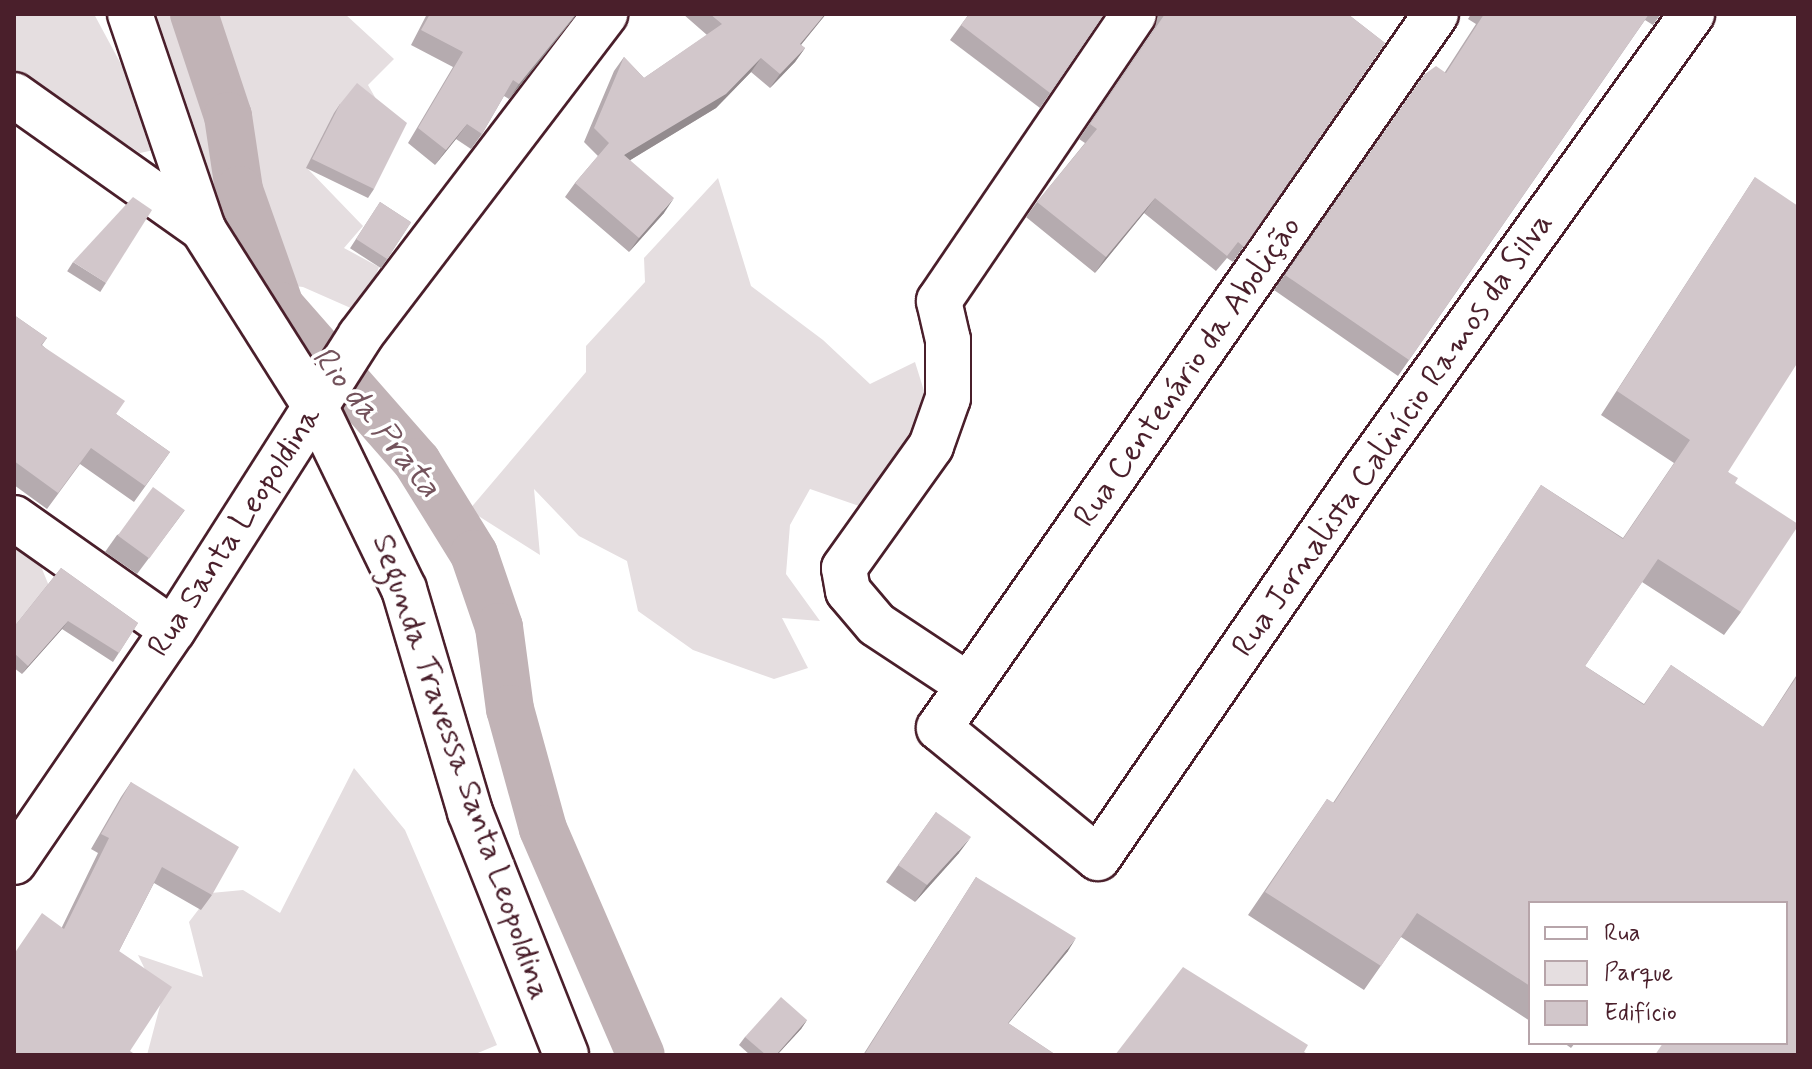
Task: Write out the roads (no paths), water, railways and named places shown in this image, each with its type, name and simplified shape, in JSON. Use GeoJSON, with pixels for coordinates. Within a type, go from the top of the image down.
{"type":"FeatureCollection","features":[{"type":"Feature","properties":{"kind":"street"},"geometry":{"type":"LineString","coordinates":[[130,14],[203,229]]}},
{"type":"Feature","properties":{"kind":"street","name":"Rua Santa Leopoldina"},"geometry":{"type":"LineString","coordinates":[[14,862],[173,630],[356,343],[605,14]]}},
{"type":"Feature","properties":{"kind":"street"},"geometry":{"type":"LineString","coordinates":[[968,685],[876,624],[848,591],[844,568],[931,446],[948,398],[948,340],[939,301],[1134,14]]}},
{"type":"Feature","properties":{"kind":"street","name":"Rua Centenário da Abolição"},"geometry":{"type":"LineString","coordinates":[[939,728],[1436,14]]}},
{"type":"Feature","properties":{"kind":"street","name":"Rua Jornalista Calinício Ramos da Silva"},"geometry":{"type":"LineString","coordinates":[[939,728],[1098,858],[1364,471],[1692,14]]}},
{"type":"Feature","properties":{"kind":"street"},"geometry":{"type":"LineString","coordinates":[[14,95],[203,229]]}},
{"type":"Feature","properties":{"kind":"street","name":"Segunda Travessa Santa Leopoldina"},"geometry":{"type":"LineString","coordinates":[[203,229],[321,400],[404,589],[470,812],[566,1055]]}},
{"type":"Feature","properties":{"kind":"street"},"geometry":{"type":"LineString","coordinates":[[14,518],[173,630]]}},
{"type":"Feature","properties":{"kind":"waterway","name":"Rio da Prata"},"geometry":{"type":"LineString","coordinates":[[194,14],[228,116],[239,190],[280,306],[417,462],[474,554],[499,627],[510,709],[543,829],[641,1055]]}}]}
